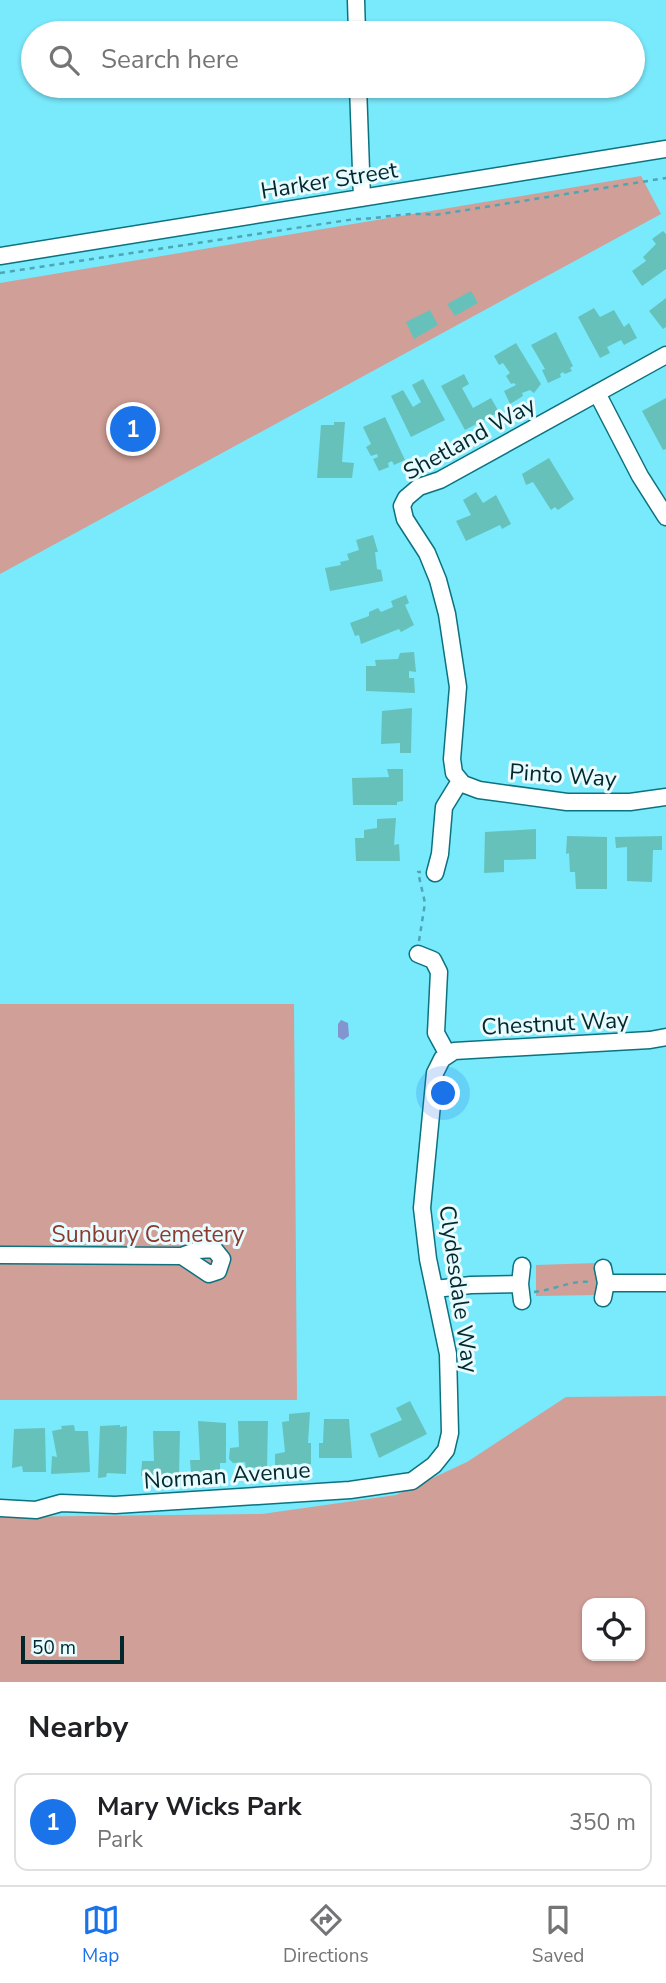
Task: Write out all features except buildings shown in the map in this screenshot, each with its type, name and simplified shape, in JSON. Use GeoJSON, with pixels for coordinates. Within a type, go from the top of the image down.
{"type":"FeatureCollection","features":[{"type":"Feature","properties":{"kind":"street"},"geometry":{"type":"LineString","coordinates":[[356,0],[357,21]]}},
{"type":"Feature","properties":{"kind":"street"},"geometry":{"type":"LineString","coordinates":[[358,98],[362,198]]}},
{"type":"Feature","properties":{"kind":"street","name":"Harker Street"},"geometry":{"type":"LineString","coordinates":[[0,256],[666,149]]}},
{"type":"Feature","properties":{"kind":"street","name":"Shetland Way"},"geometry":{"type":"LineString","coordinates":[[460,781],[454,773],[452,759],[458,687],[447,614],[435,571],[405,519],[402,506],[406,498],[419,488],[440,480],[666,355]]}},
{"type":"Feature","properties":{"kind":"street"},"geometry":{"type":"LineString","coordinates":[[597,393],[640,476],[666,517]]}},
{"type":"Feature","properties":{"kind":"street"},"geometry":{"type":"LineString","coordinates":[[435,873],[440,854],[444,807],[460,781]]}},
{"type":"Feature","properties":{"kind":"street","name":"Pinto Way"},"geometry":{"type":"LineString","coordinates":[[460,781],[463,785],[479,790],[566,802],[630,802],[666,797]]}},
{"type":"Feature","properties":{"kind":"street"},"geometry":{"type":"LineString","coordinates":[[418,954],[433,960],[439,972],[436,1033],[448,1055]]}},
{"type":"Feature","properties":{"kind":"street","name":"Chestnut Way"},"geometry":{"type":"LineString","coordinates":[[448,1055],[454,1051],[666,1037]]}},
{"type":"Feature","properties":{"kind":"street","name":"Clydesdale Way"},"geometry":{"type":"LineString","coordinates":[[446,1450],[450,1433],[448,1354],[428,1259],[422,1208],[435,1073],[442,1059],[448,1055]]}},
{"type":"Feature","properties":{"kind":"street"},"geometry":{"type":"LineString","coordinates":[[0,1255],[182,1256]]}},
{"type":"Feature","properties":{"kind":"street"},"geometry":{"type":"LineString","coordinates":[[522,1266],[522,1301]]}},
{"type":"Feature","properties":{"kind":"street"},"geometry":{"type":"LineString","coordinates":[[604,1283],[666,1283]]}},
{"type":"Feature","properties":{"kind":"street"},"geometry":{"type":"LineString","coordinates":[[435,1289],[520,1284]]}},
{"type":"Feature","properties":{"kind":"street","name":"Norman Avenue"},"geometry":{"type":"LineString","coordinates":[[0,1508],[36,1510],[61,1503],[116,1505],[362,1489],[412,1481],[434,1465],[446,1450]]}},
{"type":"Feature","properties":{"kind":"path"},"geometry":{"type":"LineString","coordinates":[[0,273],[355,219],[412,213],[435,215],[666,178]]}},
{"type":"Feature","properties":{"kind":"path"},"geometry":{"type":"LineString","coordinates":[[418,954],[425,903],[418,872],[435,873]]}},
{"type":"Feature","properties":{"kind":"path"},"geometry":{"type":"LineString","coordinates":[[520,1284],[527,1280],[529,1293],[555,1290],[575,1282],[604,1283]]}},
{"type":"Feature","properties":{"kind":"green space"},"geometry":{"type":"Polygon","coordinates":[[[641,176],[661,214],[0,574],[0,283],[641,176]]]}},
{"type":"Feature","properties":{"kind":"green space","name":"Sunbury Cemetery"},"geometry":{"type":"Polygon","coordinates":[[[0,1004],[294,1004],[297,1400],[0,1400],[0,1004]]]}},
{"type":"Feature","properties":{"kind":"green space"},"geometry":{"type":"Polygon","coordinates":[[[597,1263],[597,1295],[536,1296],[536,1265],[597,1263]]]}},
{"type":"Feature","properties":{"kind":"green space"},"geometry":{"type":"Polygon","coordinates":[[[666,1396],[666,1682],[0,1682],[0,1517],[262,1514],[396,1495],[467,1462],[566,1397],[666,1396]]]}},
{"type":"Feature","properties":{"kind":"water"},"geometry":{"type":"Polygon","coordinates":[[[341,1020],[348,1023],[349,1036],[343,1040],[338,1037],[338,1024],[341,1020]]]}},
{"type":"Feature","properties":{"kind":"place","name":"Mary Wicks Park"},"geometry":{"type":"Point","coordinates":[133,429]}}]}
